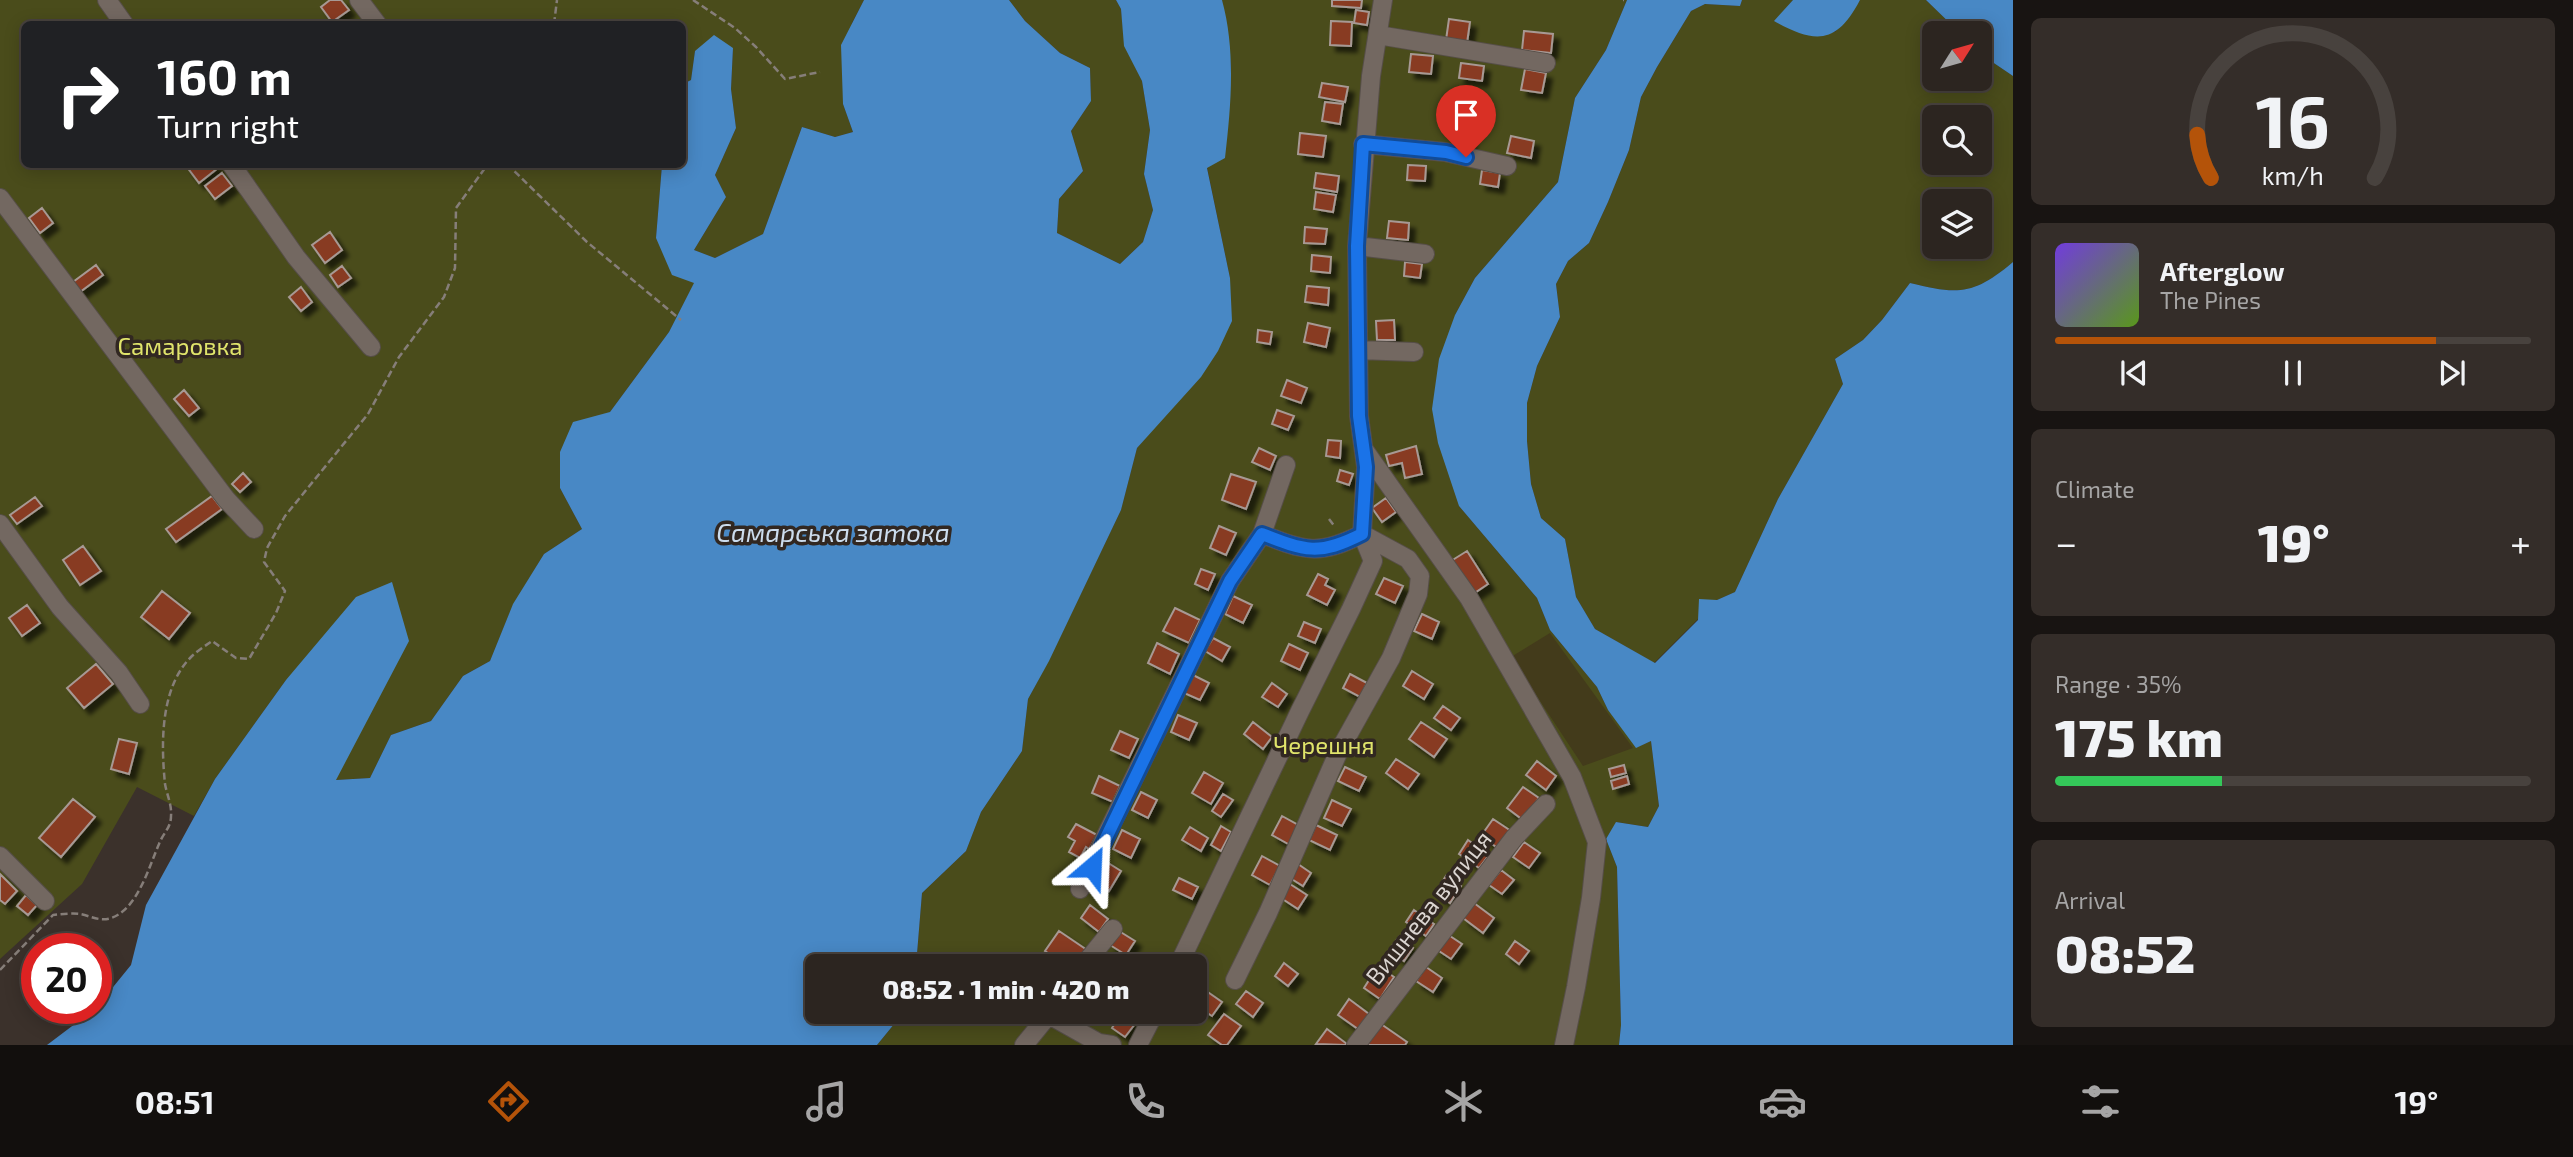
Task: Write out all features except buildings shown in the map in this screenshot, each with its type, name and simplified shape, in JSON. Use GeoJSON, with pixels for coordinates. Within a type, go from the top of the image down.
{"type":"FeatureCollection","features":[{"type":"Feature","properties":{"kind":"street"},"geometry":{"type":"LineString","coordinates":[[107,0],[122,21]]}},
{"type":"Feature","properties":{"kind":"street"},"geometry":{"type":"LineString","coordinates":[[359,0],[375,21]]}},
{"type":"Feature","properties":{"kind":"street"},"geometry":{"type":"LineString","coordinates":[[1184,954],[1373,561],[1362,534],[1366,467],[1359,416],[1357,246],[1370,76],[1383,0]]}},
{"type":"Feature","properties":{"kind":"street"},"geometry":{"type":"LineString","coordinates":[[1378,35],[1546,63]]}},
{"type":"Feature","properties":{"kind":"street"},"geometry":{"type":"LineString","coordinates":[[1363,144],[1446,152],[1507,166]]}},
{"type":"Feature","properties":{"kind":"street"},"geometry":{"type":"LineString","coordinates":[[234,168],[296,257],[371,347]]}},
{"type":"Feature","properties":{"kind":"street"},"geometry":{"type":"LineString","coordinates":[[0,198],[226,499],[254,529]]}},
{"type":"Feature","properties":{"kind":"street"},"geometry":{"type":"LineString","coordinates":[[1357,246],[1425,254]]}},
{"type":"Feature","properties":{"kind":"street"},"geometry":{"type":"LineString","coordinates":[[1359,349],[1414,352]]}},
{"type":"Feature","properties":{"kind":"street"},"geometry":{"type":"LineString","coordinates":[[1363,448],[1469,598],[1572,777],[1597,842],[1576,987],[1559,1043]]}},
{"type":"Feature","properties":{"kind":"street"},"geometry":{"type":"LineString","coordinates":[[1080,889],[1230,581],[1262,534],[1286,465]]}},
{"type":"Feature","properties":{"kind":"street"},"geometry":{"type":"LineString","coordinates":[[0,524],[60,607],[118,673],[140,704]]}},
{"type":"Feature","properties":{"kind":"street"},"geometry":{"type":"LineString","coordinates":[[1262,534],[1300,549],[1321,550],[1345,543],[1362,534]]}},
{"type":"Feature","properties":{"kind":"street"},"geometry":{"type":"LineString","coordinates":[[1235,980],[1268,913],[1338,753],[1391,658],[1418,594],[1420,576],[1408,559],[1362,534]]}},
{"type":"Feature","properties":{"kind":"street","name":"Вишнева вулиця"},"geometry":{"type":"LineString","coordinates":[[1356,1045],[1514,838],[1546,804]]}},
{"type":"Feature","properties":{"kind":"street"},"geometry":{"type":"LineString","coordinates":[[0,856],[45,901]]}},
{"type":"Feature","properties":{"kind":"street"},"geometry":{"type":"LineString","coordinates":[[1093,954],[1113,929]]}},
{"type":"Feature","properties":{"kind":"street"},"geometry":{"type":"LineString","coordinates":[[1024,1045],[1041,1024]]}},
{"type":"Feature","properties":{"kind":"street"},"geometry":{"type":"LineString","coordinates":[[1068,1024],[1098,1042],[1112,1045]]}},
{"type":"Feature","properties":{"kind":"street"},"geometry":{"type":"LineString","coordinates":[[1138,1045],[1149,1024]]}},
{"type":"Feature","properties":{"kind":"path"},"geometry":{"type":"LineString","coordinates":[[554,21],[557,0]]}},
{"type":"Feature","properties":{"kind":"path"},"geometry":{"type":"LineString","coordinates":[[693,0],[756,47],[785,79],[820,72]]}},
{"type":"Feature","properties":{"kind":"path"},"geometry":{"type":"LineString","coordinates":[[0,970],[54,915],[78,914],[103,920],[114,917],[127,907],[147,877],[160,842],[170,826],[172,812],[166,786],[164,750],[167,702],[178,677],[190,659],[212,641],[236,658],[249,659],[285,592],[264,562],[267,548],[285,516],[368,414],[399,357],[444,297],[455,268],[456,208],[485,168]]}},
{"type":"Feature","properties":{"kind":"path"},"geometry":{"type":"LineString","coordinates":[[511,168],[587,242],[681,320]]}},
{"type":"Feature","properties":{"kind":"green space","name":"Самаровка"},"geometry":{"type":"Polygon","coordinates":[[[0,0],[864,0],[852,23],[843,104],[853,132],[835,137],[802,127],[763,234],[715,258],[694,250],[726,197],[715,175],[736,128],[731,89],[733,49],[695,51],[691,80],[686,82],[686,21],[21,21],[21,168],[662,168],[656,238],[695,282],[669,332],[610,412],[560,488],[582,529],[544,554],[513,605],[490,661],[463,676],[431,721],[391,735],[370,778],[335,780],[286,680],[215,779],[194,816],[137,787],[82,884],[28,933],[21,933],[21,940],[0,959],[0,0]]]}},
{"type":"Feature","properties":{"kind":"green space"},"geometry":{"type":"Polygon","coordinates":[[[1009,0],[1116,0],[1121,9],[1125,46],[1142,81],[1150,130],[1144,174],[1153,210],[1143,242],[1120,264],[1057,233],[1059,199],[1083,171],[1071,131],[1091,101],[1090,68],[1060,53],[1025,21],[1009,0]]]}},
{"type":"Feature","properties":{"kind":"green space","name":"Черешня"},"geometry":{"type":"Polygon","coordinates":[[[1222,0],[1627,0],[1606,50],[1575,98],[1558,182],[1475,278],[1455,315],[1459,506],[1537,598],[1550,630],[1597,687],[1608,710],[1637,747],[1651,741],[1659,806],[1648,827],[1617,822],[1606,839],[1617,867],[1621,1025],[1619,1045],[877,1045],[894,1024],[1207,1024],[1207,954],[917,954],[922,893],[966,851],[981,812],[1022,751],[1028,699],[1121,510],[1137,448],[1164,416],[1230,278],[1207,167],[1231,67],[1222,0]]]}},
{"type":"Feature","properties":{"kind":"green space"},"geometry":{"type":"Polygon","coordinates":[[[1742,0],[1793,0],[1775,21],[1835,32],[1860,0],[1926,0],[1948,21],[1922,21],[1922,91],[1992,91],[1992,62],[2013,76],[2013,262],[1987,281],[1965,289],[1941,289],[1910,283],[1863,340],[1835,359],[1843,384],[1778,499],[1735,592],[1717,600],[1654,663],[1595,629],[1576,597],[1565,539],[1541,518],[1531,484],[1527,403],[1537,366],[1560,317],[1556,284],[1568,261],[1589,243],[1608,202],[1629,150],[1641,97],[1691,11],[1705,4],[1740,6],[1742,0]]]}},
{"type":"Feature","properties":{"kind":"sand"},"geometry":{"type":"Polygon","coordinates":[[[1550,633],[1633,748],[1583,766],[1511,657],[1550,633]]]}},
{"type":"Feature","properties":{"kind":"water","name":"Самарська затока"},"geometry":{"type":"Polygon","coordinates":[[[864,0],[1009,0],[1025,21],[1060,53],[1090,68],[1091,101],[1071,131],[1083,171],[1059,199],[1057,233],[1120,264],[1143,242],[1153,210],[1144,174],[1150,130],[1142,81],[1124,46],[1121,9],[1116,0],[1222,0],[1231,59],[1225,158],[1207,168],[1230,278],[1232,321],[1218,351],[1201,377],[1137,448],[1121,510],[1028,699],[1022,751],[981,812],[966,851],[922,893],[917,954],[805,954],[805,1024],[894,1024],[877,1045],[47,1045],[75,1024],[112,1024],[112,988],[131,965],[146,905],[215,779],[286,680],[356,597],[392,582],[409,641],[336,780],[370,778],[391,735],[431,721],[463,676],[490,661],[513,604],[544,554],[582,529],[560,488],[560,452],[573,422],[610,412],[669,332],[694,283],[672,275],[656,238],[662,168],[686,168],[686,82],[691,80],[695,51],[714,35],[733,48],[731,89],[736,128],[715,175],[726,197],[694,250],[715,258],[763,234],[802,127],[835,137],[853,132],[843,104],[841,45],[864,0]]]}},
{"type":"Feature","properties":{"kind":"water"},"geometry":{"type":"Polygon","coordinates":[[[1627,0],[1742,0],[1740,6],[1705,4],[1691,11],[1657,67],[1641,97],[1629,150],[1589,243],[1568,261],[1556,284],[1560,317],[1537,366],[1527,403],[1531,484],[1541,518],[1565,539],[1576,597],[1595,629],[1655,663],[1698,620],[1699,599],[1717,600],[1735,592],[1778,499],[1843,384],[1835,359],[1863,340],[1910,283],[1941,289],[1965,289],[1987,281],[2013,262],[2013,1045],[1619,1045],[1621,1025],[1617,867],[1606,839],[1616,822],[1648,827],[1659,806],[1651,741],[1636,748],[1608,710],[1597,687],[1550,630],[1537,598],[1459,506],[1438,443],[1432,409],[1439,359],[1455,315],[1475,278],[1558,182],[1575,98],[1606,50],[1627,0]]]}},
{"type":"Feature","properties":{"kind":"water"},"geometry":{"type":"Polygon","coordinates":[[[1793,0],[1860,0],[1842,26],[1833,33],[1812,36],[1774,21],[1793,0]]]}},
{"type":"Feature","properties":{"kind":"water"},"geometry":{"type":"Polygon","coordinates":[[[1926,0],[2013,0],[2013,76],[1992,62],[1992,21],[1948,21],[1926,0]]]}},
{"type":"Feature","properties":{"kind":"route"},"geometry":{"type":"LineString","coordinates":[[1092,867],[1230,581],[1262,534],[1300,549],[1321,550],[1345,543],[1362,534],[1366,467],[1359,416],[1357,246],[1363,144],[1446,152],[1466,157]]}}]}
